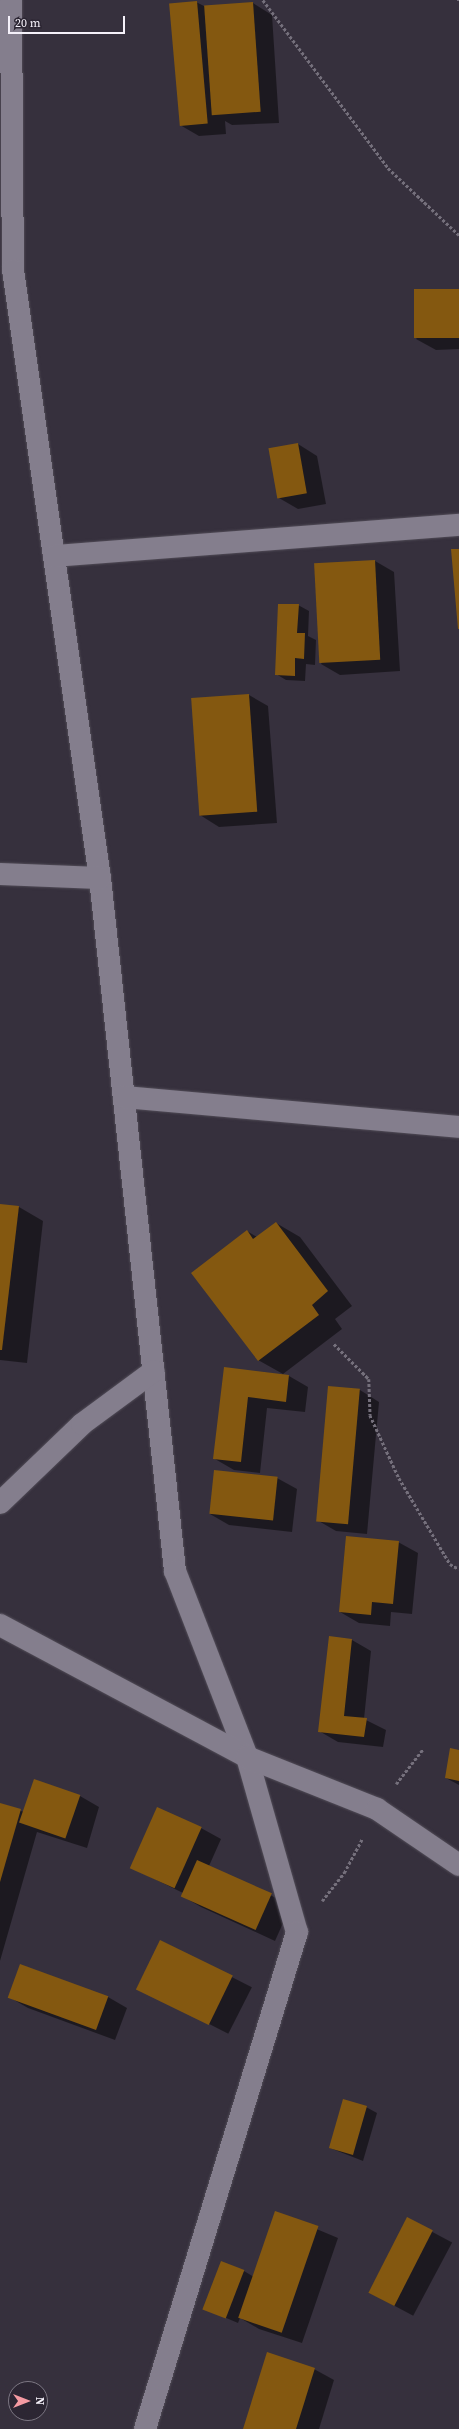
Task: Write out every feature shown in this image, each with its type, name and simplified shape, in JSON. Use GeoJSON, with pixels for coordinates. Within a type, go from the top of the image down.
{"type":"FeatureCollection","features":[{"type":"Feature","properties":{"kind":"street"},"geometry":{"type":"LineString","coordinates":[[11,0],[13,270],[100,878],[175,1571],[247,1757],[297,1932],[145,2429]]}},
{"type":"Feature","properties":{"kind":"street"},"geometry":{"type":"LineString","coordinates":[[54,556],[459,525]]}},
{"type":"Feature","properties":{"kind":"street"},"geometry":{"type":"LineString","coordinates":[[0,874],[100,878]]}},
{"type":"Feature","properties":{"kind":"street"},"geometry":{"type":"LineString","coordinates":[[124,1097],[459,1127]]}},
{"type":"Feature","properties":{"kind":"street"},"geometry":{"type":"LineString","coordinates":[[0,1503],[82,1424],[154,1371]]}},
{"type":"Feature","properties":{"kind":"street"},"geometry":{"type":"LineString","coordinates":[[0,1625],[247,1757],[377,1808],[459,1865]]}},
{"type":"Feature","properties":{"kind":"path"},"geometry":{"type":"LineString","coordinates":[[263,0],[388,168],[459,235]]}},
{"type":"Feature","properties":{"kind":"path"},"geometry":{"type":"LineString","coordinates":[[334,1344],[369,1379],[370,1415],[399,1478],[450,1564],[459,1569]]}},
{"type":"Feature","properties":{"kind":"path"},"geometry":{"type":"LineString","coordinates":[[297,1932],[344,1873],[377,1808],[423,1749]]}},
{"type":"Feature","properties":{"kind":"building"},"geometry":{"type":"Polygon","coordinates":[[[197,1],[208,124],[180,126],[169,3],[197,1]]]}},
{"type":"Feature","properties":{"kind":"building"},"geometry":{"type":"Polygon","coordinates":[[[253,2],[261,112],[212,115],[204,5],[253,2]]]}},
{"type":"Feature","properties":{"kind":"building"},"geometry":{"type":"Polygon","coordinates":[[[414,289],[459,289],[459,338],[414,338],[414,289]]]}},
{"type":"Feature","properties":{"kind":"building"},"geometry":{"type":"Polygon","coordinates":[[[298,443],[307,493],[277,498],[268,448],[298,443]]]}},
{"type":"Feature","properties":{"kind":"building"},"geometry":{"type":"Polygon","coordinates":[[[451,549],[459,549],[459,629],[458,629],[451,549]]]}},
{"type":"Feature","properties":{"kind":"building"},"geometry":{"type":"Polygon","coordinates":[[[375,560],[380,660],[319,663],[314,563],[375,560]]]}},
{"type":"Feature","properties":{"kind":"building"},"geometry":{"type":"Polygon","coordinates":[[[278,604],[299,604],[297,633],[305,633],[304,659],[295,658],[295,676],[275,675],[278,604]]]}},
{"type":"Feature","properties":{"kind":"building"},"geometry":{"type":"Polygon","coordinates":[[[249,694],[257,812],[199,816],[191,698],[249,694]]]}},
{"type":"Feature","properties":{"kind":"building"},"geometry":{"type":"Polygon","coordinates":[[[0,1204],[19,1206],[2,1350],[0,1350],[0,1204]]]}},
{"type":"Feature","properties":{"kind":"building"},"geometry":{"type":"Polygon","coordinates":[[[276,1222],[328,1291],[312,1305],[319,1315],[258,1361],[191,1273],[247,1230],[253,1239],[276,1222]]]}},
{"type":"Feature","properties":{"kind":"building"},"geometry":{"type":"Polygon","coordinates":[[[224,1367],[289,1375],[286,1402],[248,1397],[241,1462],[213,1459],[224,1367]]]}},
{"type":"Feature","properties":{"kind":"building"},"geometry":{"type":"Polygon","coordinates":[[[328,1386],[360,1389],[348,1524],[316,1521],[328,1386]]]}},
{"type":"Feature","properties":{"kind":"building"},"geometry":{"type":"Polygon","coordinates":[[[214,1470],[278,1477],[273,1520],[209,1514],[214,1470]]]}},
{"type":"Feature","properties":{"kind":"building"},"geometry":{"type":"Polygon","coordinates":[[[346,1536],[399,1541],[393,1604],[372,1602],[371,1615],[339,1612],[346,1536]]]}},
{"type":"Feature","properties":{"kind":"building"},"geometry":{"type":"Polygon","coordinates":[[[329,1636],[352,1639],[344,1716],[367,1718],[364,1737],[318,1732],[329,1636]]]}},
{"type":"Feature","properties":{"kind":"building"},"geometry":{"type":"Polygon","coordinates":[[[450,1748],[459,1750],[459,1781],[445,1778],[450,1748]]]}},
{"type":"Feature","properties":{"kind":"building"},"geometry":{"type":"Polygon","coordinates":[[[34,1779],[80,1795],[65,1838],[19,1822],[34,1779]]]}},
{"type":"Feature","properties":{"kind":"building"},"geometry":{"type":"Polygon","coordinates":[[[0,1803],[21,1809],[0,1882],[0,1803]]]}},
{"type":"Feature","properties":{"kind":"building"},"geometry":{"type":"Polygon","coordinates":[[[157,1807],[202,1827],[175,1888],[130,1868],[157,1807]]]}},
{"type":"Feature","properties":{"kind":"building"},"geometry":{"type":"Polygon","coordinates":[[[197,1860],[272,1893],[256,1930],[181,1897],[197,1860]]]}},
{"type":"Feature","properties":{"kind":"building"},"geometry":{"type":"Polygon","coordinates":[[[160,1940],[233,1976],[209,2025],[136,1989],[160,1940]]]}},
{"type":"Feature","properties":{"kind":"building"},"geometry":{"type":"Polygon","coordinates":[[[20,1964],[108,1996],[96,2030],[8,1998],[20,1964]]]}},
{"type":"Feature","properties":{"kind":"building"},"geometry":{"type":"Polygon","coordinates":[[[343,2099],[367,2106],[353,2155],[329,2148],[343,2099]]]}},
{"type":"Feature","properties":{"kind":"building"},"geometry":{"type":"Polygon","coordinates":[[[275,2211],[318,2226],[282,2333],[238,2318],[275,2211]]]}},
{"type":"Feature","properties":{"kind":"building"},"geometry":{"type":"Polygon","coordinates":[[[407,2217],[433,2230],[394,2306],[368,2293],[407,2217]]]}},
{"type":"Feature","properties":{"kind":"building"},"geometry":{"type":"Polygon","coordinates":[[[221,2261],[244,2270],[226,2319],[202,2310],[221,2261]]]}},
{"type":"Feature","properties":{"kind":"building"},"geometry":{"type":"Polygon","coordinates":[[[267,2352],[315,2368],[296,2429],[243,2429],[267,2352]]]}}]}
